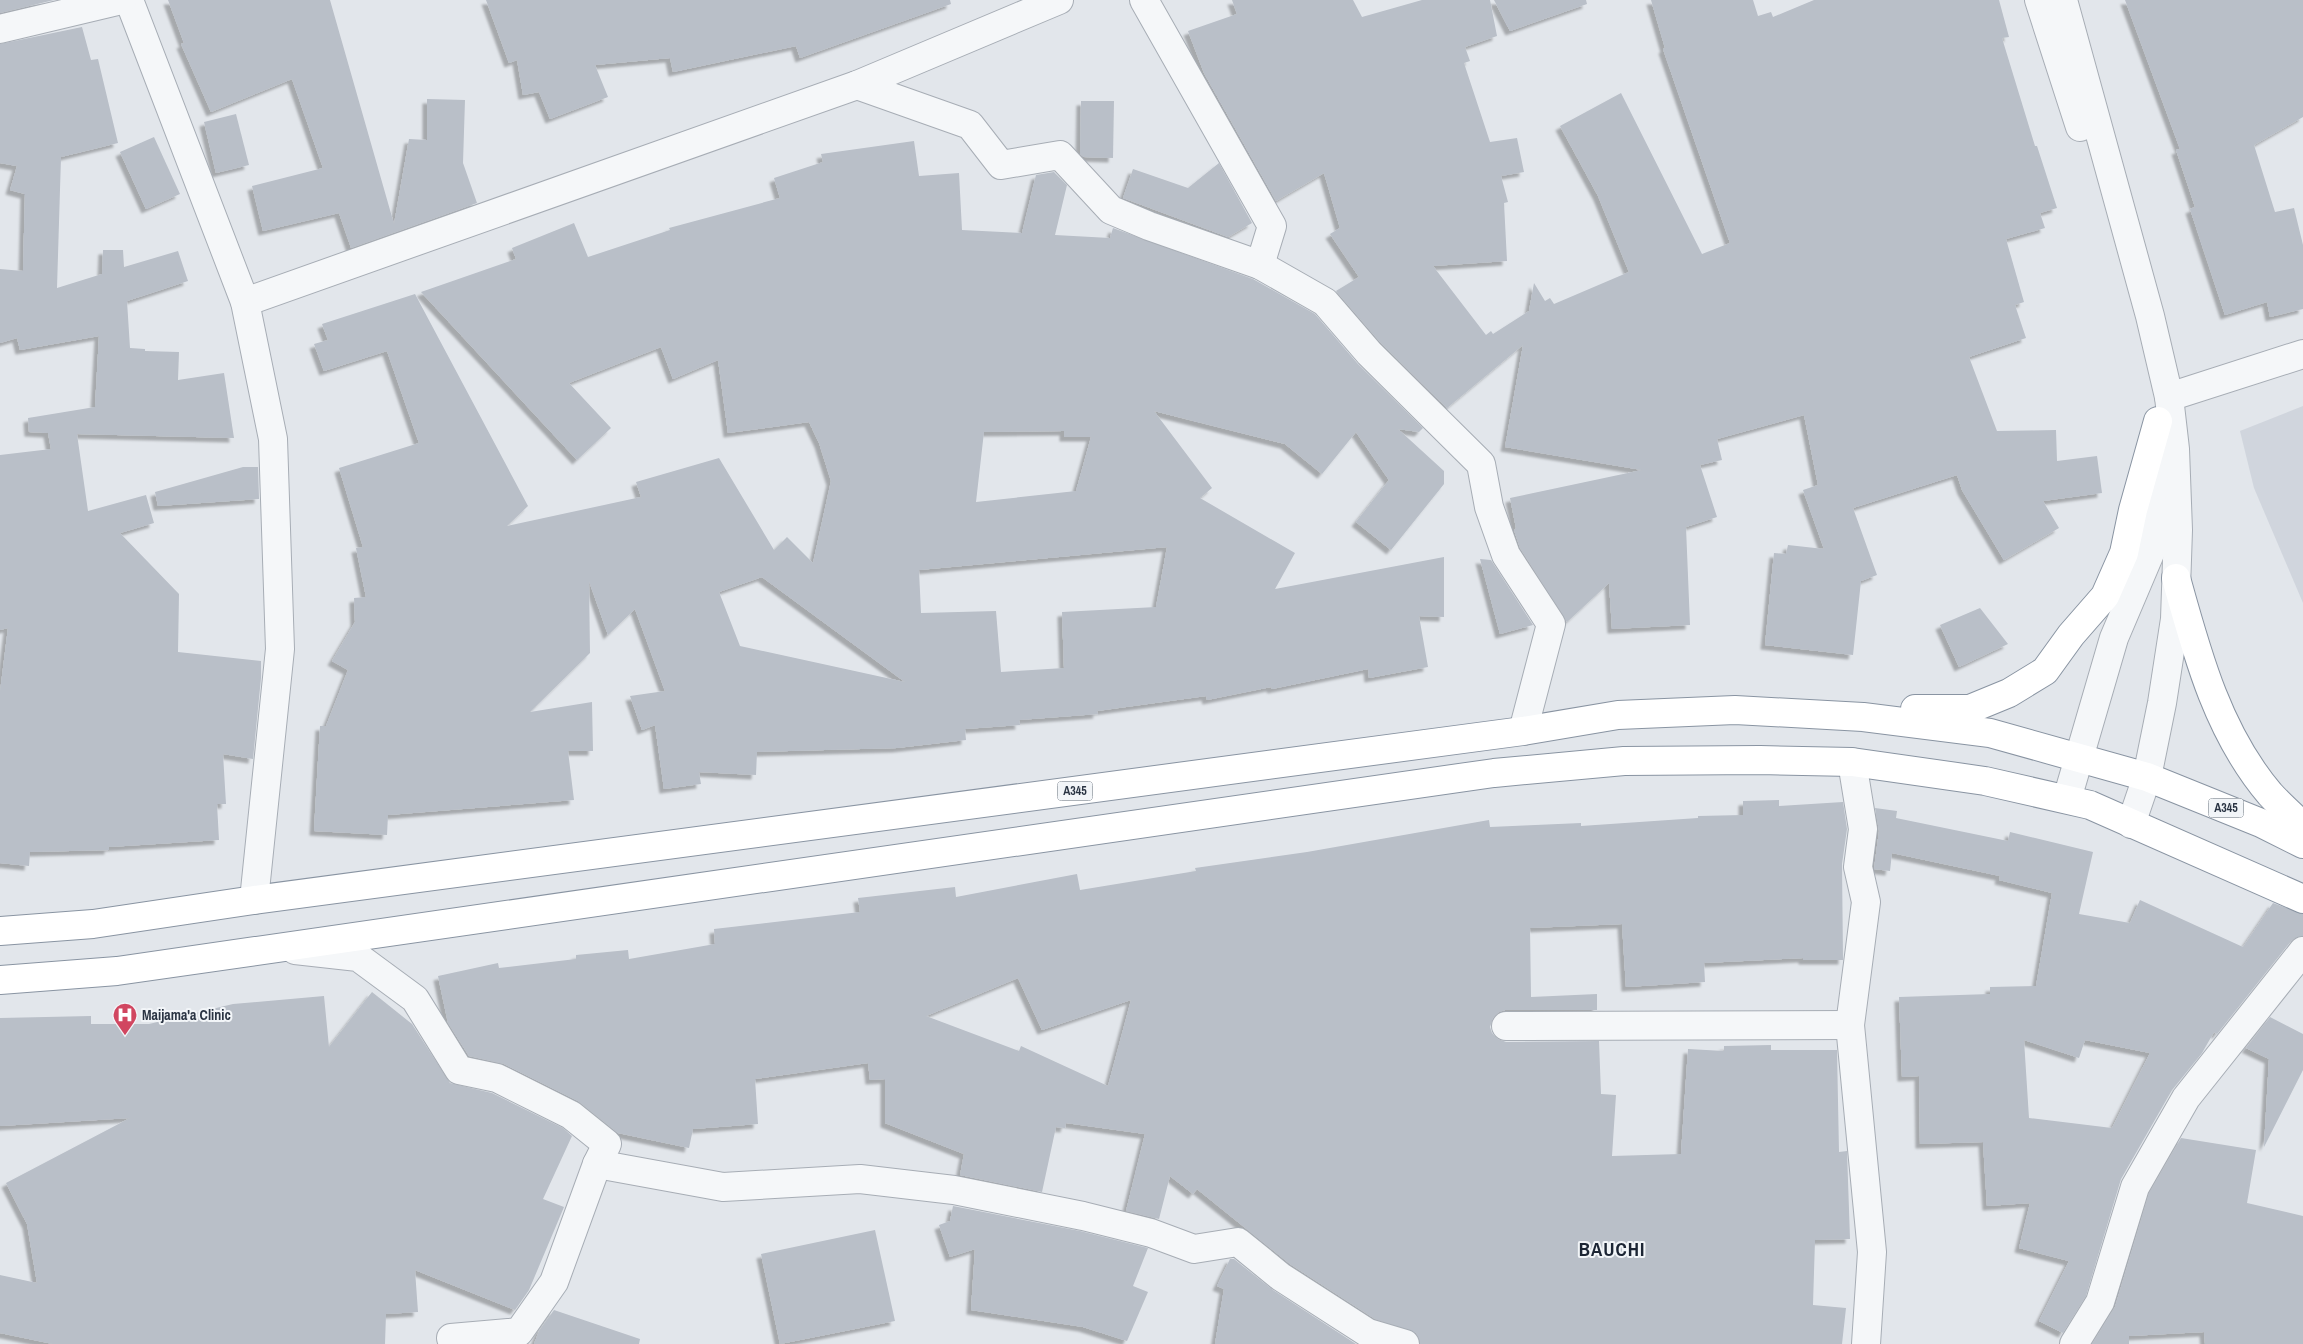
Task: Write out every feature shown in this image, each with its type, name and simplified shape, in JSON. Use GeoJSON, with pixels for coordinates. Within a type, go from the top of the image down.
{"type":"FeatureCollection","features":[{"type":"Feature","properties":{"kind":"highway"},"geometry":{"type":"LineString","coordinates":[[1827,715],[1889,708],[1970,709],[2009,693],[2045,671],[2105,596],[2124,553],[2133,510],[2158,421]]}},
{"type":"Feature","properties":{"kind":"highway"},"geometry":{"type":"LineString","coordinates":[[2176,578],[2195,644],[2225,724],[2247,764],[2270,794],[2303,826]]}},
{"type":"Feature","properties":{"kind":"highway","name":"A345"},"geometry":{"type":"LineString","coordinates":[[0,931],[94,924],[254,900],[1523,731],[1618,715],[1735,710],[1863,717],[1990,733],[2147,777],[2261,823],[2303,844]]}},
{"type":"Feature","properties":{"kind":"highway"},"geometry":{"type":"LineString","coordinates":[[0,980],[117,971],[1494,773],[1624,761],[1760,760],[1852,762],[1985,781],[2090,805],[2303,899]]}},
{"type":"Feature","properties":{"kind":"street"},"geometry":{"type":"LineString","coordinates":[[0,29],[122,0]]}},
{"type":"Feature","properties":{"kind":"street"},"geometry":{"type":"LineString","coordinates":[[130,0],[246,302],[273,439],[280,649],[254,900]]}},
{"type":"Feature","properties":{"kind":"street"},"geometry":{"type":"LineString","coordinates":[[246,302],[857,85],[1059,0]]}},
{"type":"Feature","properties":{"kind":"street"},"geometry":{"type":"LineString","coordinates":[[1144,0],[1272,226],[1260,265]]}},
{"type":"Feature","properties":{"kind":"street"},"geometry":{"type":"LineString","coordinates":[[2039,0],[2122,260],[2136,336],[2158,421],[2151,508],[2151,551],[2114,638],[2067,799]]}},
{"type":"Feature","properties":{"kind":"street"},"geometry":{"type":"LineString","coordinates":[[2063,0],[2150,316],[2169,397],[2176,467],[2178,530],[2174,628],[2162,703],[2147,777],[2131,824]]}},
{"type":"Feature","properties":{"kind":"street"},"geometry":{"type":"LineString","coordinates":[[857,85],[970,125],[1001,165],[1060,155],[1111,210],[1149,226],[1260,265],[1325,302],[1369,354],[1480,464],[1489,507],[1506,555],[1551,624],[1523,731]]}},
{"type":"Feature","properties":{"kind":"street"},"geometry":{"type":"LineString","coordinates":[[2169,397],[2303,354]]}},
{"type":"Feature","properties":{"kind":"street"},"geometry":{"type":"LineString","coordinates":[[1852,762],[1863,829],[1858,867],[1866,902],[1850,1026],[1872,1252],[1866,1344]]}},
{"type":"Feature","properties":{"kind":"street"},"geometry":{"type":"LineString","coordinates":[[272,948],[358,957],[415,999],[458,1070],[497,1078],[571,1115],[607,1144],[596,1164],[554,1282],[519,1332],[447,1342]]}},
{"type":"Feature","properties":{"kind":"street"},"geometry":{"type":"LineString","coordinates":[[2074,1344],[2100,1302],[2135,1187],[2186,1098],[2303,952]]}},
{"type":"Feature","properties":{"kind":"street"},"geometry":{"type":"LineString","coordinates":[[1506,1026],[1850,1026]]}},
{"type":"Feature","properties":{"kind":"street"},"geometry":{"type":"LineString","coordinates":[[596,1164],[723,1187],[860,1179],[954,1190],[1083,1216],[1151,1233],[1194,1249],[1238,1242],[1282,1277],[1368,1333],[1405,1344]]}},
{"type":"Feature","properties":{"kind":"shaded area"},"geometry":{"type":"Polygon","coordinates":[[[2303,406],[2303,603],[2254,488],[2240,431],[2303,406]]]}},
{"type":"Feature","properties":{"kind":"building"},"geometry":{"type":"Polygon","coordinates":[[[0,0],[54,0],[0,13],[0,0]]]}},
{"type":"Feature","properties":{"kind":"building"},"geometry":{"type":"Polygon","coordinates":[[[168,0],[330,0],[394,224],[409,139],[427,140],[427,99],[465,100],[463,163],[477,203],[351,248],[339,213],[263,231],[252,186],[323,168],[292,79],[211,112],[181,44],[184,43],[168,0]]]}},
{"type":"Feature","properties":{"kind":"building"},"geometry":{"type":"Polygon","coordinates":[[[486,0],[950,0],[951,4],[800,58],[796,46],[673,72],[670,58],[595,65],[608,97],[550,119],[539,92],[523,95],[517,60],[509,63],[486,0]]]}},
{"type":"Feature","properties":{"kind":"building"},"geometry":{"type":"Polygon","coordinates":[[[1232,0],[1353,0],[1362,17],[1422,0],[1490,0],[1497,36],[1465,47],[1470,61],[1464,63],[1490,142],[1517,138],[1524,172],[1501,176],[1508,202],[1504,203],[1507,261],[1433,266],[1486,335],[1491,331],[1493,334],[1529,311],[1534,283],[1545,301],[1550,298],[1554,304],[1629,272],[1598,196],[1560,126],[1621,93],[1702,254],[1730,243],[1663,49],[1665,48],[1651,0],[1753,0],[1758,16],[1771,12],[1773,17],[1814,0],[1999,0],[2009,37],[2002,38],[2035,146],[2037,146],[2057,208],[2040,213],[2045,228],[2006,239],[2024,302],[2015,305],[2026,338],[1969,357],[1997,431],[2056,430],[2057,461],[2097,456],[2102,493],[2043,501],[2059,528],[2004,560],[1962,490],[1957,475],[1853,508],[1877,575],[1861,581],[1853,655],[1765,645],[1774,553],[1786,554],[1788,545],[1824,549],[1803,490],[1818,485],[1804,415],[1717,439],[1722,460],[1700,465],[1717,517],[1686,527],[1690,625],[1612,629],[1609,583],[1567,622],[1520,548],[1514,530],[1516,528],[1510,498],[1642,470],[1505,447],[1523,345],[1447,408],[1380,342],[1336,291],[1359,277],[1330,234],[1340,228],[1324,173],[1276,201],[1204,73],[1188,31],[1237,14],[1232,0]]]}},
{"type":"Feature","properties":{"kind":"building"},"geometry":{"type":"Polygon","coordinates":[[[1494,0],[1586,0],[1587,4],[1510,31],[1494,0]]]}},
{"type":"Feature","properties":{"kind":"building"},"geometry":{"type":"Polygon","coordinates":[[[2125,0],[2303,0],[2303,117],[2254,145],[2275,212],[2294,208],[2303,245],[2303,309],[2270,317],[2267,302],[2225,315],[2190,209],[2195,207],[2176,150],[2180,149],[2125,0]]]}},
{"type":"Feature","properties":{"kind":"building"},"geometry":{"type":"Polygon","coordinates":[[[82,27],[91,60],[98,59],[118,143],[61,157],[57,288],[102,274],[103,250],[123,250],[124,267],[178,251],[188,281],[127,301],[130,348],[145,349],[145,351],[179,352],[178,380],[224,373],[234,438],[77,434],[88,511],[146,495],[154,523],[120,533],[179,594],[178,652],[261,661],[261,678],[253,759],[223,754],[226,804],[217,804],[219,840],[109,847],[109,850],[30,852],[29,866],[0,863],[0,692],[8,628],[0,630],[0,455],[51,449],[48,433],[29,432],[28,418],[95,407],[99,336],[20,350],[17,338],[0,343],[0,269],[23,271],[25,194],[10,190],[17,166],[0,163],[0,44],[82,27]]]}},
{"type":"Feature","properties":{"kind":"building"},"geometry":{"type":"Polygon","coordinates":[[[1081,101],[1114,101],[1113,158],[1084,157],[1080,154],[1081,101]]]}},
{"type":"Feature","properties":{"kind":"building"},"geometry":{"type":"Polygon","coordinates":[[[236,114],[249,165],[216,173],[204,122],[236,114]]]}},
{"type":"Feature","properties":{"kind":"building"},"geometry":{"type":"Polygon","coordinates":[[[154,137],[180,194],[146,209],[120,152],[154,137]]]}},
{"type":"Feature","properties":{"kind":"building"},"geometry":{"type":"Polygon","coordinates":[[[914,141],[919,176],[959,173],[962,230],[1022,233],[1036,175],[1054,172],[1067,185],[1055,235],[1110,238],[1113,228],[1253,279],[1315,314],[1358,364],[1423,428],[1419,432],[1398,429],[1444,471],[1444,484],[1391,550],[1356,522],[1389,480],[1356,432],[1322,474],[1285,444],[1154,411],[1212,488],[1200,498],[1295,553],[1275,589],[1444,557],[1444,617],[1419,616],[1428,667],[1369,678],[1368,669],[1207,700],[1206,696],[1097,711],[1098,714],[1019,720],[1020,725],[965,729],[966,740],[897,748],[757,752],[756,775],[699,772],[701,784],[664,789],[655,725],[642,730],[630,696],[665,691],[635,609],[608,635],[589,581],[590,653],[530,712],[592,702],[593,751],[568,751],[574,800],[388,815],[387,835],[314,831],[320,726],[326,726],[348,670],[332,661],[355,622],[354,598],[366,597],[356,548],[363,547],[339,468],[419,443],[387,351],[324,371],[314,344],[328,340],[322,324],[415,294],[528,506],[507,526],[641,497],[636,482],[719,458],[774,550],[787,537],[813,563],[831,481],[819,443],[809,422],[728,433],[718,360],[673,379],[661,347],[569,383],[611,428],[577,460],[421,292],[516,259],[512,248],[574,223],[588,257],[670,230],[669,228],[780,198],[774,178],[823,162],[821,154],[914,141]],[[1064,431],[984,432],[976,502],[1076,491],[1091,437],[1064,437],[1064,431]],[[1167,547],[919,570],[921,613],[996,611],[1001,672],[1064,668],[1062,612],[1156,607],[1167,547]],[[762,577],[719,592],[740,646],[905,682],[762,577]]]}},
{"type":"Feature","properties":{"kind":"building"},"geometry":{"type":"Polygon","coordinates":[[[1219,163],[1252,223],[1228,237],[1123,198],[1133,169],[1188,188],[1219,163]]]}},
{"type":"Feature","properties":{"kind":"building"},"geometry":{"type":"Polygon","coordinates":[[[243,467],[258,467],[259,499],[158,506],[155,492],[243,467]]]}},
{"type":"Feature","properties":{"kind":"building"},"geometry":{"type":"Polygon","coordinates":[[[1480,559],[1491,560],[1533,625],[1500,634],[1480,559]]]}},
{"type":"Feature","properties":{"kind":"building"},"geometry":{"type":"Polygon","coordinates":[[[1980,608],[2008,644],[1959,667],[1940,625],[1980,608]]]}},
{"type":"Feature","properties":{"kind":"building"},"geometry":{"type":"Polygon","coordinates":[[[1779,800],[1779,806],[1843,802],[1847,829],[1842,864],[1843,960],[1803,960],[1803,958],[1704,963],[1705,982],[1626,987],[1622,924],[1530,928],[1531,997],[1597,994],[1597,1010],[1505,1010],[1499,1012],[1493,1018],[1490,1027],[1492,1033],[1498,1039],[1506,1042],[1599,1041],[1601,1094],[1616,1095],[1612,1156],[1681,1154],[1688,1049],[1724,1051],[1724,1046],[1771,1045],[1771,1050],[1837,1050],[1839,1152],[1847,1151],[1850,1239],[1815,1240],[1813,1305],[1846,1308],[1842,1344],[1420,1344],[1416,1333],[1375,1319],[1290,1264],[1197,1189],[1193,1194],[1170,1176],[1159,1219],[1126,1211],[1145,1134],[1066,1123],[1065,1128],[1056,1127],[1042,1192],[960,1175],[964,1154],[885,1123],[885,1079],[870,1080],[868,1063],[755,1079],[758,1124],[693,1129],[689,1148],[618,1133],[578,1101],[504,1064],[469,1056],[448,1023],[438,976],[498,963],[499,968],[576,959],[576,955],[628,950],[629,959],[715,944],[714,929],[860,912],[858,898],[955,887],[956,897],[1077,874],[1080,890],[1196,871],[1195,868],[1307,852],[1489,820],[1490,827],[1581,823],[1581,826],[1698,818],[1698,816],[1743,815],[1743,801],[1779,800]],[[1018,978],[926,1016],[1019,1051],[1021,1046],[1108,1086],[1131,1000],[1042,1030],[1018,978]]]}},
{"type":"Feature","properties":{"kind":"building"},"geometry":{"type":"Polygon","coordinates":[[[1875,808],[1897,811],[1896,818],[2008,841],[2010,832],[2093,852],[2079,914],[2130,923],[2140,900],[2243,947],[2273,903],[2303,914],[2303,936],[2291,941],[2217,1034],[2214,1032],[2202,1053],[2172,1090],[2121,1179],[2086,1296],[2063,1333],[2039,1321],[2069,1261],[2019,1248],[2030,1203],[1987,1206],[1983,1142],[1920,1144],[1919,1076],[1902,1077],[1899,997],[1990,994],[1990,987],[2036,986],[2052,893],[1999,880],[2000,876],[1892,853],[1890,871],[1874,869],[1879,831],[1875,808]],[[2024,1040],[2029,1118],[2112,1128],[2150,1053],[2085,1040],[2079,1058],[2024,1040]]]}},
{"type":"Feature","properties":{"kind":"building"},"geometry":{"type":"Polygon","coordinates":[[[372,992],[412,1024],[450,1083],[492,1093],[563,1128],[572,1136],[543,1199],[564,1207],[529,1290],[515,1310],[415,1270],[418,1312],[386,1314],[385,1344],[53,1344],[0,1333],[0,1275],[37,1283],[27,1224],[6,1183],[130,1118],[0,1126],[0,1018],[91,1016],[91,1024],[149,1024],[233,1004],[324,996],[329,1047],[372,992]]]}},
{"type":"Feature","properties":{"kind":"building"},"geometry":{"type":"Polygon","coordinates":[[[2270,1017],[2303,1034],[2303,1070],[2264,1147],[2269,1059],[2246,1048],[2270,1017]]]}},
{"type":"Feature","properties":{"kind":"building"},"geometry":{"type":"Polygon","coordinates":[[[2181,1138],[2256,1150],[2247,1203],[2303,1216],[2303,1344],[2205,1344],[2204,1332],[2129,1336],[2129,1344],[2092,1344],[2115,1307],[2149,1193],[2181,1138]]]}},
{"type":"Feature","properties":{"kind":"building"},"geometry":{"type":"Polygon","coordinates":[[[953,1206],[1080,1231],[1148,1248],[1133,1286],[1148,1292],[1127,1341],[1083,1327],[971,1310],[975,1249],[950,1257],[939,1225],[950,1221],[953,1206]]]}},
{"type":"Feature","properties":{"kind":"building"},"geometry":{"type":"Polygon","coordinates":[[[875,1230],[895,1321],[780,1344],[761,1254],[875,1230]]]}},
{"type":"Feature","properties":{"kind":"building"},"geometry":{"type":"Polygon","coordinates":[[[1230,1259],[1234,1259],[1273,1290],[1356,1344],[1215,1344],[1224,1289],[1217,1286],[1230,1259]]]}},
{"type":"Feature","properties":{"kind":"building"},"geometry":{"type":"Polygon","coordinates":[[[554,1310],[640,1339],[639,1344],[534,1344],[539,1331],[554,1310]]]}},
{"type":"Feature","properties":{"kind":"place","name":"Maijama'a Clinic"},"geometry":{"type":"Point","coordinates":[125,1036]}},
{"type":"Feature","properties":{"kind":"district","name":"BAUCHI"},"geometry":{"type":"Point","coordinates":[1612,1249]}}]}
